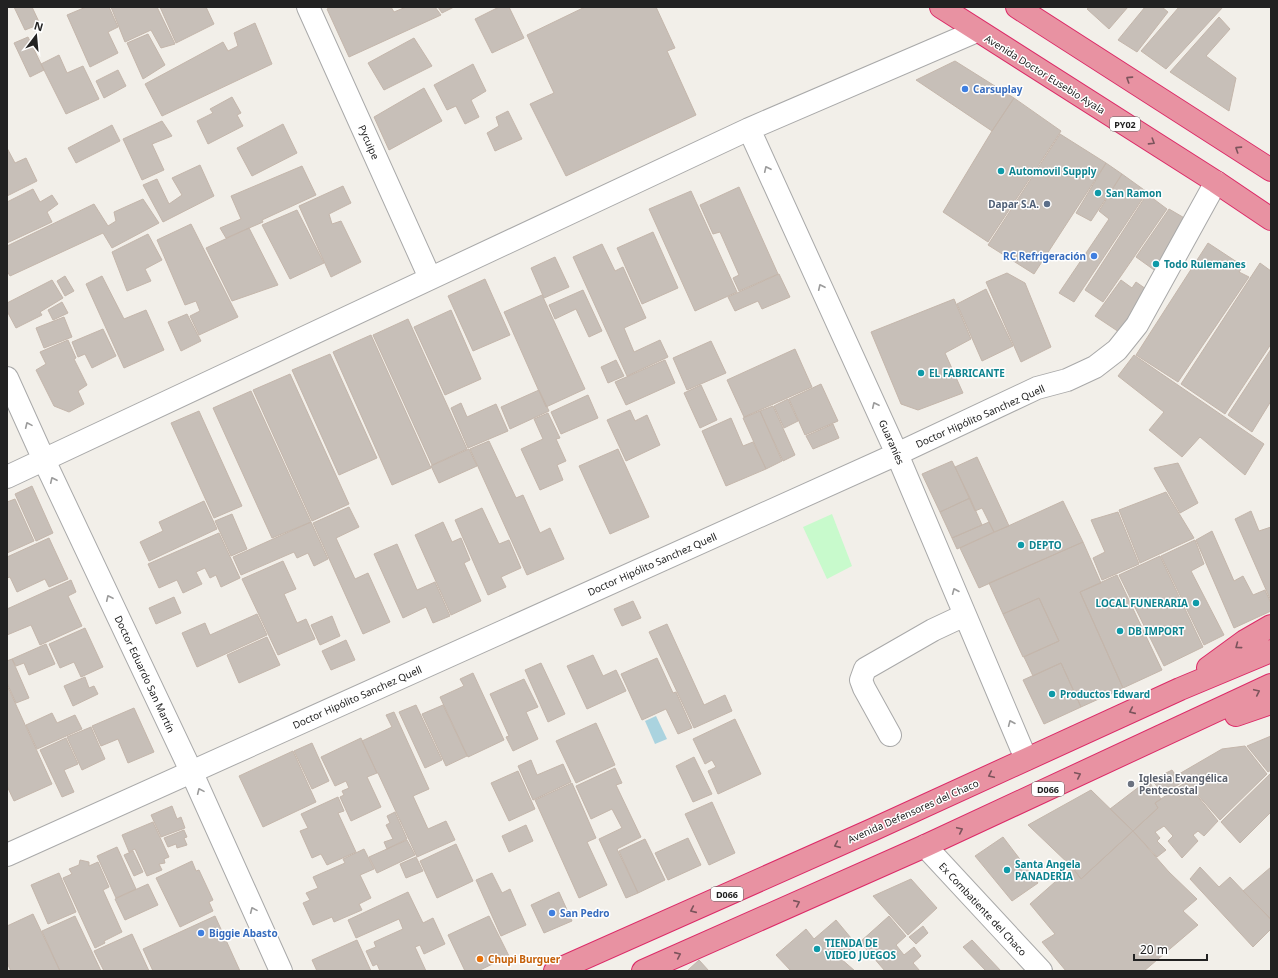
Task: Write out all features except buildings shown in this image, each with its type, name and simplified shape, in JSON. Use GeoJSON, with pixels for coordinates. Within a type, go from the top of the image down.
{"type":"FeatureCollection","features":[{"type":"Feature","properties":{"kind":"highway","name":"Avenida Doctor Eusebio Ayala"},"geometry":{"type":"LineString","coordinates":[[941,7],[1216,182],[1271,219]]}},
{"type":"Feature","properties":{"kind":"highway"},"geometry":{"type":"LineString","coordinates":[[1017,7],[1271,170]]}},
{"type":"Feature","properties":{"kind":"highway"},"geometry":{"type":"LineString","coordinates":[[1180,689],[1245,641],[1271,626]]}},
{"type":"Feature","properties":{"kind":"highway","name":"Avenida Defensores del Chaco"},"geometry":{"type":"LineString","coordinates":[[556,971],[1180,689],[1271,651]]}},
{"type":"Feature","properties":{"kind":"highway","name":"D066"},"geometry":{"type":"LineString","coordinates":[[642,971],[925,846],[1271,685]]}},
{"type":"Feature","properties":{"kind":"highway"},"geometry":{"type":"LineString","coordinates":[[1171,731],[1232,717],[1271,703]]}},
{"type":"Feature","properties":{"kind":"street","name":"Pycuipe"},"geometry":{"type":"LineString","coordinates":[[308,7],[430,278]]}},
{"type":"Feature","properties":{"kind":"street"},"geometry":{"type":"LineString","coordinates":[[7,477],[749,129],[977,31]]}},
{"type":"Feature","properties":{"kind":"street","name":"Guaraníes"},"geometry":{"type":"LineString","coordinates":[[749,129],[897,454],[1026,759]]}},
{"type":"Feature","properties":{"kind":"street","name":"Doctor Hipólito Sanchez Quell"},"geometry":{"type":"LineString","coordinates":[[7,855],[897,454],[1037,388],[1067,380],[1095,367],[1117,350],[1137,325],[1216,182]]}},
{"type":"Feature","properties":{"kind":"street","name":"Doctor Eduardo San Martín"},"geometry":{"type":"LineString","coordinates":[[7,378],[44,460],[191,771],[281,971]]}},
{"type":"Feature","properties":{"kind":"street"},"geometry":{"type":"LineString","coordinates":[[890,735],[861,680],[866,669],[933,630],[965,615]]}},
{"type":"Feature","properties":{"kind":"street","name":"Ex Combatiente del Chaco"},"geometry":{"type":"LineString","coordinates":[[925,846],[1041,971]]}},
{"type":"Feature","properties":{"kind":"green space"},"geometry":{"type":"Polygon","coordinates":[[[832,514],[852,566],[827,579],[803,527],[832,514]]]}},
{"type":"Feature","properties":{"kind":"water"},"geometry":{"type":"Polygon","coordinates":[[[656,716],[667,739],[655,744],[645,721],[656,716]]]}},
{"type":"Feature","properties":{"kind":"place","name":"Carsuplay"},"geometry":{"type":"Point","coordinates":[965,89]}},
{"type":"Feature","properties":{"kind":"place","name":"Automovil Supply"},"geometry":{"type":"Point","coordinates":[1001,171]}},
{"type":"Feature","properties":{"kind":"place","name":"San Ramon"},"geometry":{"type":"Point","coordinates":[1098,193]}},
{"type":"Feature","properties":{"kind":"place","name":"Dapar S.A."},"geometry":{"type":"Point","coordinates":[1047,204]}},
{"type":"Feature","properties":{"kind":"place","name":"RC Refrigeración"},"geometry":{"type":"Point","coordinates":[1094,256]}},
{"type":"Feature","properties":{"kind":"place","name":"Todo Rulemanes"},"geometry":{"type":"Point","coordinates":[1156,264]}},
{"type":"Feature","properties":{"kind":"place","name":"EL FABRICANTE"},"geometry":{"type":"Point","coordinates":[921,373]}},
{"type":"Feature","properties":{"kind":"place","name":"DEPTO"},"geometry":{"type":"Point","coordinates":[1021,545]}},
{"type":"Feature","properties":{"kind":"place","name":"LOCAL FUNERARIA"},"geometry":{"type":"Point","coordinates":[1196,603]}},
{"type":"Feature","properties":{"kind":"place","name":"DB IMPORT"},"geometry":{"type":"Point","coordinates":[1120,631]}},
{"type":"Feature","properties":{"kind":"place","name":"Productos Edward"},"geometry":{"type":"Point","coordinates":[1052,694]}},
{"type":"Feature","properties":{"kind":"place","name":"Iglesia Evangélica Pentecostal"},"geometry":{"type":"Point","coordinates":[1131,784]}},
{"type":"Feature","properties":{"kind":"place","name":"Santa Angela PANADERIA"},"geometry":{"type":"Point","coordinates":[1007,870]}},
{"type":"Feature","properties":{"kind":"place","name":"San Pedro"},"geometry":{"type":"Point","coordinates":[552,913]}},
{"type":"Feature","properties":{"kind":"place","name":"Biggie Abasto"},"geometry":{"type":"Point","coordinates":[201,933]}},
{"type":"Feature","properties":{"kind":"place","name":"TIENDA DE VIDEO JUEGOS"},"geometry":{"type":"Point","coordinates":[817,949]}},
{"type":"Feature","properties":{"kind":"place","name":"Chupi Burguer"},"geometry":{"type":"Point","coordinates":[480,959]}}]}
